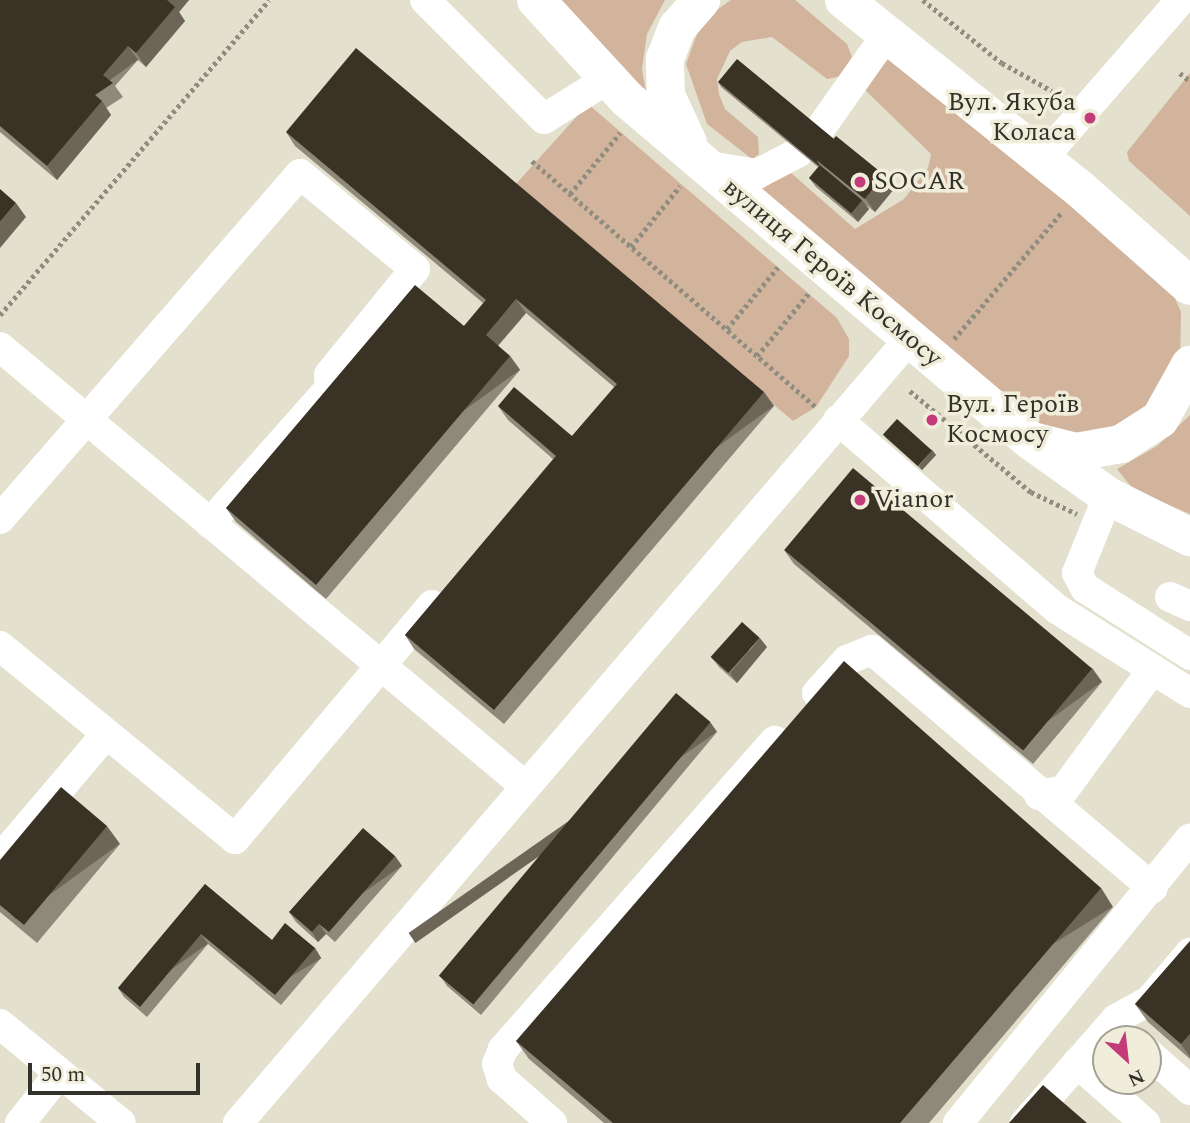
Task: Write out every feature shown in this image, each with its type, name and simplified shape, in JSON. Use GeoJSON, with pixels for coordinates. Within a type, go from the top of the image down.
{"type":"FeatureCollection","features":[{"type":"Feature","properties":{"kind":"main road","name":"вулиця Героїв Космосу"},"geometry":{"type":"LineString","coordinates":[[536,0],[606,80],[694,171],[909,338],[1031,441],[1108,496],[1190,537]]}},
{"type":"Feature","properties":{"kind":"main road"},"geometry":{"type":"LineString","coordinates":[[694,171],[666,95],[665,59],[677,28],[701,0]]}},
{"type":"Feature","properties":{"kind":"main road"},"geometry":{"type":"LineString","coordinates":[[844,0],[1043,158],[1180,278],[1190,310]]}},
{"type":"Feature","properties":{"kind":"main road"},"geometry":{"type":"LineString","coordinates":[[1031,441],[1076,452],[1122,444],[1160,419],[1190,365]]}},
{"type":"Feature","properties":{"kind":"street"},"geometry":{"type":"LineString","coordinates":[[425,0],[544,119],[606,80]]}},
{"type":"Feature","properties":{"kind":"street"},"geometry":{"type":"LineString","coordinates":[[1043,158],[1181,0]]}},
{"type":"Feature","properties":{"kind":"street"},"geometry":{"type":"LineString","coordinates":[[820,129],[887,34]]}},
{"type":"Feature","properties":{"kind":"street"},"geometry":{"type":"LineString","coordinates":[[694,171],[757,174],[799,152]]}},
{"type":"Feature","properties":{"kind":"street"},"geometry":{"type":"LineString","coordinates":[[0,519],[300,174],[415,270],[329,374],[330,388],[210,523]]}},
{"type":"Feature","properties":{"kind":"street"},"geometry":{"type":"LineString","coordinates":[[237,1123],[525,786],[827,414],[909,338]]}},
{"type":"Feature","properties":{"kind":"street"},"geometry":{"type":"LineString","coordinates":[[0,347],[525,786]]}},
{"type":"Feature","properties":{"kind":"street"},"geometry":{"type":"LineString","coordinates":[[827,414],[1057,609],[1190,693]]}},
{"type":"Feature","properties":{"kind":"street"},"geometry":{"type":"LineString","coordinates":[[1108,496],[1077,573],[1085,588],[1190,655]]}},
{"type":"Feature","properties":{"kind":"street"},"geometry":{"type":"LineString","coordinates":[[0,646],[235,839],[451,582]]}},
{"type":"Feature","properties":{"kind":"street"},"geometry":{"type":"LineString","coordinates":[[552,1123],[502,1079],[497,1064],[503,1049],[847,660],[872,650],[1039,795],[1153,888]]}},
{"type":"Feature","properties":{"kind":"street"},"geometry":{"type":"LineString","coordinates":[[1039,795],[1064,790],[1153,668]]}},
{"type":"Feature","properties":{"kind":"street"},"geometry":{"type":"LineString","coordinates":[[0,859],[107,734]]}},
{"type":"Feature","properties":{"kind":"street"},"geometry":{"type":"LineString","coordinates":[[958,1123],[1153,888],[1190,839]]}},
{"type":"Feature","properties":{"kind":"street"},"geometry":{"type":"LineString","coordinates":[[1128,1025],[1190,953]]}},
{"type":"Feature","properties":{"kind":"street"},"geometry":{"type":"LineString","coordinates":[[0,1024],[121,1123]]}},
{"type":"Feature","properties":{"kind":"street"},"geometry":{"type":"LineString","coordinates":[[1025,1123],[1077,1063],[1092,1052]]}},
{"type":"Feature","properties":{"kind":"street"},"geometry":{"type":"LineString","coordinates":[[1077,1063],[1145,1123]]}},
{"type":"Feature","properties":{"kind":"street"},"geometry":{"type":"LineString","coordinates":[[1162,1065],[1190,1090]]}},
{"type":"Feature","properties":{"kind":"street"},"geometry":{"type":"LineString","coordinates":[[20,1123],[59,1074]]}},
{"type":"Feature","properties":{"kind":"path"},"geometry":{"type":"LineString","coordinates":[[0,315],[269,0]]}},
{"type":"Feature","properties":{"kind":"path"},"geometry":{"type":"LineString","coordinates":[[923,0],[1002,63],[1052,90]]}},
{"type":"Feature","properties":{"kind":"path"},"geometry":{"type":"LineString","coordinates":[[1180,73],[1190,81]]}},
{"type":"Feature","properties":{"kind":"path"},"geometry":{"type":"LineString","coordinates":[[570,194],[620,133]]}},
{"type":"Feature","properties":{"kind":"path"},"geometry":{"type":"LineString","coordinates":[[532,161],[827,414]]}},
{"type":"Feature","properties":{"kind":"path"},"geometry":{"type":"LineString","coordinates":[[631,247],[694,171]]}},
{"type":"Feature","properties":{"kind":"path"},"geometry":{"type":"LineString","coordinates":[[953,340],[1065,209]]}},
{"type":"Feature","properties":{"kind":"path"},"geometry":{"type":"LineString","coordinates":[[727,329],[778,267]]}},
{"type":"Feature","properties":{"kind":"path"},"geometry":{"type":"LineString","coordinates":[[757,356],[809,293]]}},
{"type":"Feature","properties":{"kind":"shaded area"},"geometry":{"type":"Polygon","coordinates":[[[558,0],[665,0],[647,34],[642,69],[648,104],[558,0]]]}},
{"type":"Feature","properties":{"kind":"shaded area"},"geometry":{"type":"Polygon","coordinates":[[[731,0],[795,0],[847,44],[852,57],[842,76],[827,79],[772,37],[742,42],[730,51],[717,79],[719,94],[725,109],[758,137],[759,154],[752,159],[707,124],[686,64],[702,20],[731,0]]]}},
{"type":"Feature","properties":{"kind":"shaded area"},"geometry":{"type":"Polygon","coordinates":[[[892,54],[1166,278],[1181,312],[1180,372],[1144,418],[1059,441],[763,203],[762,188],[790,172],[855,229],[904,199],[928,168],[931,154],[864,89],[892,54]]]}},
{"type":"Feature","properties":{"kind":"shaded area"},"geometry":{"type":"Polygon","coordinates":[[[1190,73],[1190,216],[1129,161],[1127,152],[1190,73]]]}},
{"type":"Feature","properties":{"kind":"shaded area"},"geometry":{"type":"Polygon","coordinates":[[[588,104],[837,318],[849,339],[849,356],[816,407],[793,421],[515,185],[588,104]]]}},
{"type":"Feature","properties":{"kind":"shaded area"},"geometry":{"type":"Polygon","coordinates":[[[1190,415],[1190,514],[1133,489],[1117,469],[1157,446],[1190,415]]]}},
{"type":"Feature","properties":{"kind":"building"},"geometry":{"type":"Polygon","coordinates":[[[0,0],[167,0],[175,7],[136,53],[128,46],[103,75],[113,83],[95,95],[102,101],[47,166],[0,126],[0,0]]]}},
{"type":"Feature","properties":{"kind":"building"},"geometry":{"type":"Polygon","coordinates":[[[356,48],[764,392],[494,710],[405,635],[556,456],[498,406],[514,387],[572,436],[617,384],[516,299],[486,335],[510,356],[316,585],[226,508],[415,285],[464,326],[486,300],[286,132],[356,48]]]}},
{"type":"Feature","properties":{"kind":"building"},"geometry":{"type":"Polygon","coordinates":[[[737,59],[834,139],[817,161],[819,166],[718,82],[737,59]]]}},
{"type":"Feature","properties":{"kind":"building","name":"SOCAR"},"geometry":{"type":"Polygon","coordinates":[[[836,136],[884,175],[865,199],[816,160],[836,136]]]}},
{"type":"Feature","properties":{"kind":"building"},"geometry":{"type":"Polygon","coordinates":[[[820,165],[862,200],[851,213],[809,178],[820,165]]]}},
{"type":"Feature","properties":{"kind":"building"},"geometry":{"type":"Polygon","coordinates":[[[0,189],[16,203],[0,222],[0,189]]]}},
{"type":"Feature","properties":{"kind":"building"},"geometry":{"type":"Polygon","coordinates":[[[897,419],[932,450],[918,466],[883,435],[897,419]]]}},
{"type":"Feature","properties":{"kind":"building"},"geometry":{"type":"Polygon","coordinates":[[[853,468],[1092,669],[1023,751],[784,550],[853,468]]]}},
{"type":"Feature","properties":{"kind":"building"},"geometry":{"type":"Polygon","coordinates":[[[742,622],[760,638],[728,673],[711,657],[742,622]]]}},
{"type":"Feature","properties":{"kind":"building"},"geometry":{"type":"Polygon","coordinates":[[[844,661],[1101,888],[900,1123],[613,1123],[516,1041],[844,661]]]}},
{"type":"Feature","properties":{"kind":"building"},"geometry":{"type":"Polygon","coordinates":[[[676,693],[710,722],[473,1005],[439,976],[676,693]]]}},
{"type":"Feature","properties":{"kind":"building"},"geometry":{"type":"Polygon","coordinates":[[[61,787],[107,826],[24,925],[0,905],[0,860],[61,787]]]}},
{"type":"Feature","properties":{"kind":"building"},"geometry":{"type":"Polygon","coordinates":[[[363,828],[395,856],[329,932],[319,924],[312,932],[289,912],[363,828]]]}},
{"type":"Feature","properties":{"kind":"building"},"geometry":{"type":"Polygon","coordinates":[[[205,884],[272,940],[285,923],[315,948],[275,995],[201,934],[140,1007],[118,988],[205,884]]]}},
{"type":"Feature","properties":{"kind":"building"},"geometry":{"type":"Polygon","coordinates":[[[1190,941],[1190,1034],[1181,1044],[1135,1004],[1190,941]]]}},
{"type":"Feature","properties":{"kind":"building"},"geometry":{"type":"Polygon","coordinates":[[[1043,1085],[1087,1123],[1009,1123],[1043,1085]]]}},
{"type":"Feature","properties":{"kind":"place","name":"Вул. Якуба Коласа"},"geometry":{"type":"Point","coordinates":[1090,118]}},
{"type":"Feature","properties":{"kind":"place","name":"SOCAR"},"geometry":{"type":"Point","coordinates":[860,182]}},
{"type":"Feature","properties":{"kind":"place","name":"Вул. Героїв Космосу"},"geometry":{"type":"Point","coordinates":[932,420]}},
{"type":"Feature","properties":{"kind":"place","name":"Vianor"},"geometry":{"type":"Point","coordinates":[860,500]}}]}
